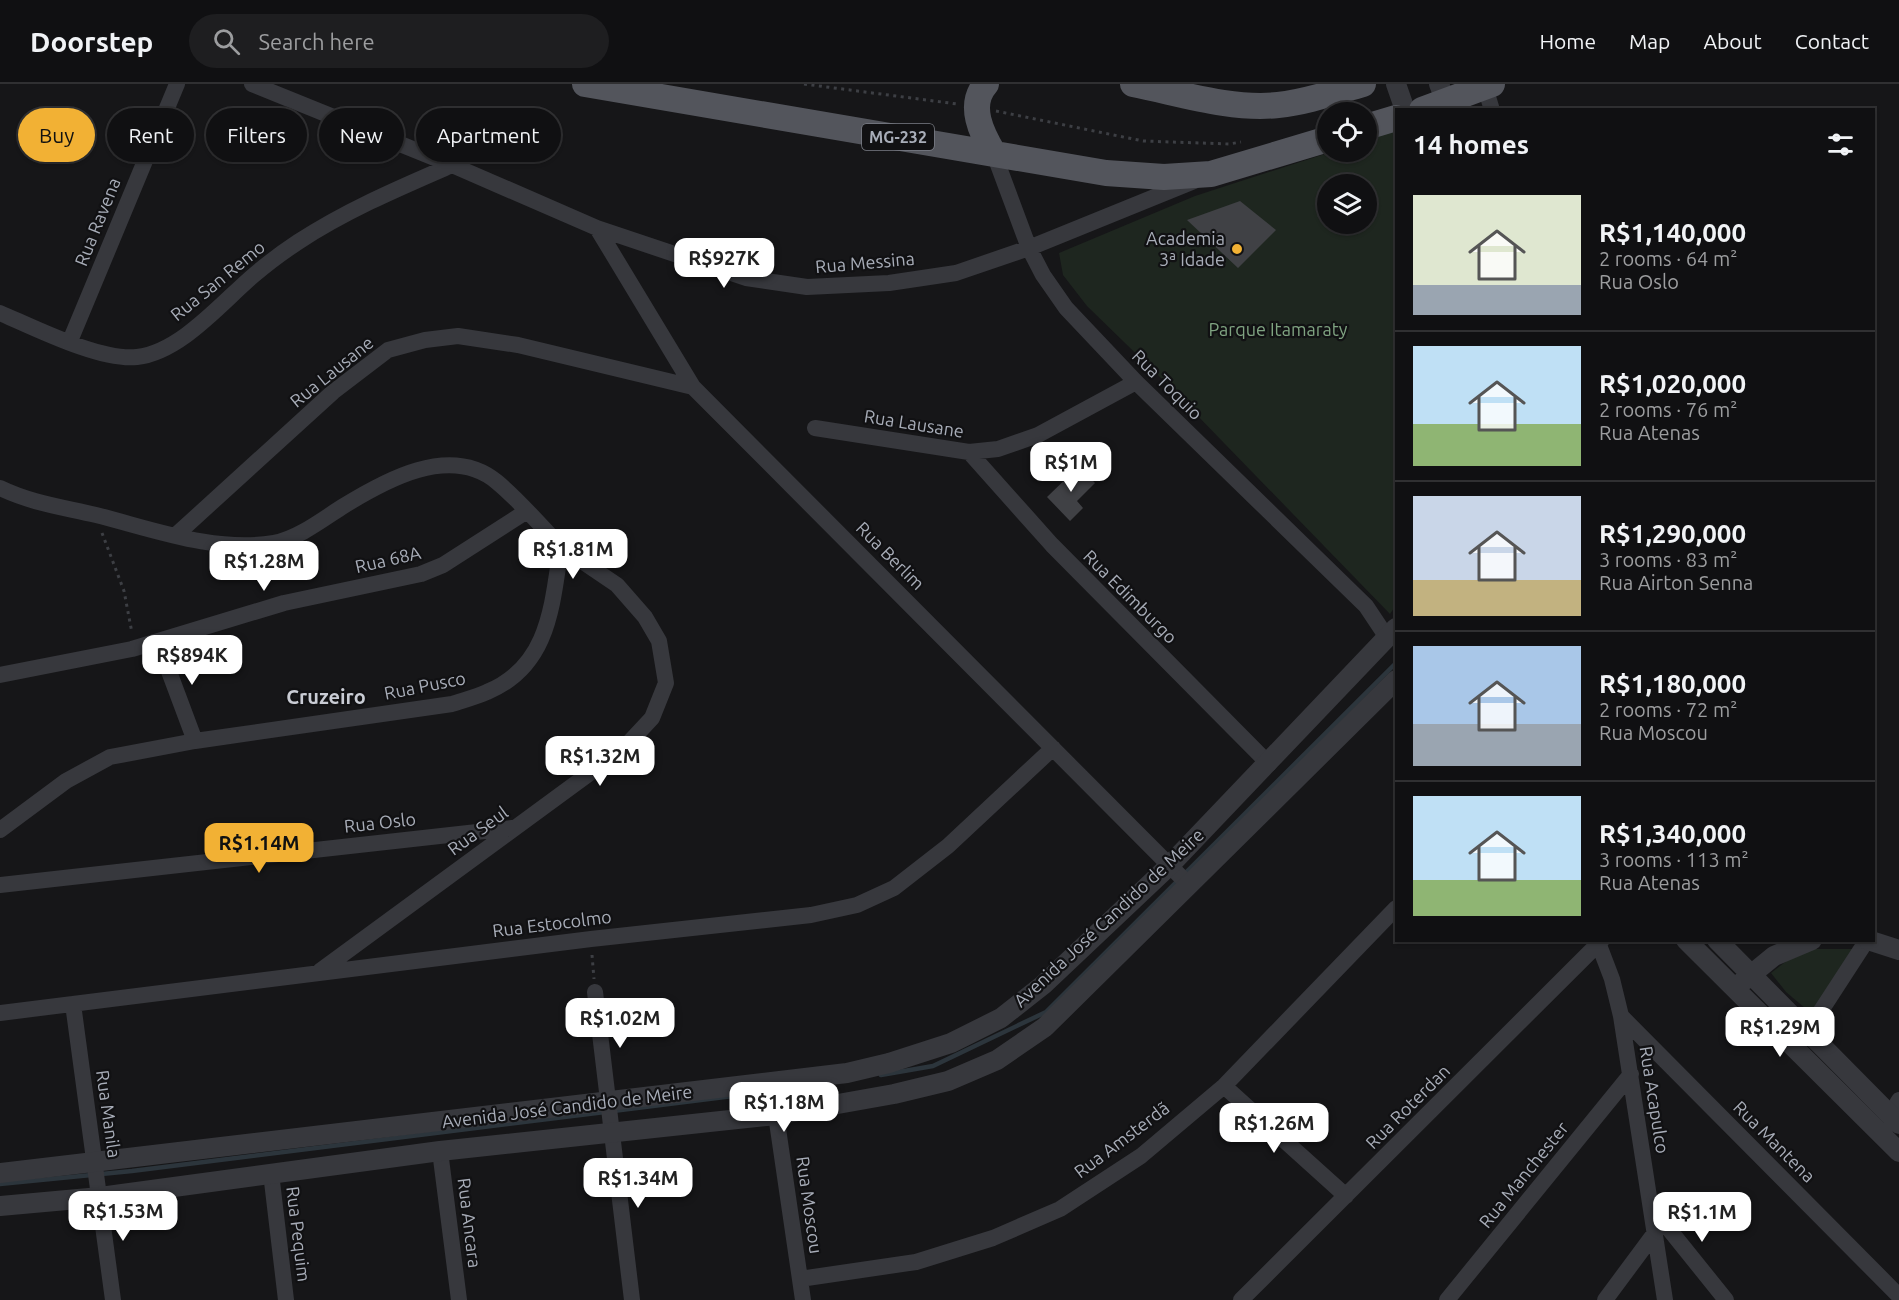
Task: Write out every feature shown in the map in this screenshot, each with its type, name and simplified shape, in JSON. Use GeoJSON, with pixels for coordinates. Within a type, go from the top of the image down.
{"type":"FeatureCollection","features":[{"type":"Feature","properties":{"kind":"main road","name":"MG-232"},"geometry":{"type":"LineString","coordinates":[[585,84],[1106,173],[1164,177],[1211,174],[1317,142]]}},
{"type":"Feature","properties":{"kind":"main road"},"geometry":{"type":"LineString","coordinates":[[1133,84],[1236,104],[1276,105],[1363,84]]}},
{"type":"Feature","properties":{"kind":"main road"},"geometry":{"type":"LineString","coordinates":[[1439,101],[1489,93]]}},
{"type":"Feature","properties":{"kind":"main road"},"geometry":{"type":"LineString","coordinates":[[981,95],[980,130],[994,154]]}},
{"type":"Feature","properties":{"kind":"main road"},"geometry":{"type":"LineString","coordinates":[[1377,124],[1395,118]]}},
{"type":"Feature","properties":{"kind":"street","name":"Rua Ravena"},"geometry":{"type":"LineString","coordinates":[[70,341],[177,84]]}},
{"type":"Feature","properties":{"kind":"street","name":"Rua Messina"},"geometry":{"type":"LineString","coordinates":[[252,84],[452,165],[597,228],[747,278],[807,287],[889,283],[956,273],[1029,248],[1211,174]]}},
{"type":"Feature","properties":{"kind":"street"},"geometry":{"type":"LineString","coordinates":[[1396,84],[1404,108]]}},
{"type":"Feature","properties":{"kind":"street","name":"Rua Toquio"},"geometry":{"type":"LineString","coordinates":[[994,154],[1029,248],[1043,275],[1066,309],[1136,382],[1366,606],[1394,638]]}},
{"type":"Feature","properties":{"kind":"street","name":"Rua San Remo"},"geometry":{"type":"LineString","coordinates":[[0,313],[110,356],[137,357],[162,351],[199,324],[256,273],[327,224],[364,204],[452,165]]}},
{"type":"Feature","properties":{"kind":"street","name":"Rua Berlim"},"geometry":{"type":"LineString","coordinates":[[597,228],[693,387],[1179,875]]}},
{"type":"Feature","properties":{"kind":"street","name":"Rua Lausane"},"geometry":{"type":"LineString","coordinates":[[176,536],[333,392],[388,350],[425,340],[458,336],[519,345],[693,387]]}},
{"type":"Feature","properties":{"kind":"street","name":"Rua Lausane"},"geometry":{"type":"LineString","coordinates":[[814,428],[969,452],[998,449],[1038,435],[1136,382]]}},
{"type":"Feature","properties":{"kind":"street","name":"Rua Edimburgo"},"geometry":{"type":"LineString","coordinates":[[969,452],[1052,545],[1269,764]]}},
{"type":"Feature","properties":{"kind":"street"},"geometry":{"type":"LineString","coordinates":[[0,488],[26,500],[93,514],[176,536],[247,547],[277,543],[407,472],[439,466],[469,468],[496,480],[561,547]]}},
{"type":"Feature","properties":{"kind":"street","name":"Rua 68A"},"geometry":{"type":"LineString","coordinates":[[0,675],[132,649],[284,603],[420,574],[443,565],[527,511]]}},
{"type":"Feature","properties":{"kind":"street","name":"Rua Pusco"},"geometry":{"type":"LineString","coordinates":[[0,830],[66,781],[102,761],[140,750],[452,704],[489,692],[514,677],[534,655],[548,624],[561,547]]}},
{"type":"Feature","properties":{"kind":"street","name":"Rua Seul"},"geometry":{"type":"LineString","coordinates":[[320,972],[624,747],[652,718],[666,683],[659,641],[645,616],[617,585],[561,547]]}},
{"type":"Feature","properties":{"kind":"street","name":"Rua Toquio"},"geometry":{"type":"LineString","coordinates":[[1366,606],[1395,620]]}},
{"type":"Feature","properties":{"kind":"street","name":"Avenida José Candido de Meire"},"geometry":{"type":"LineString","coordinates":[[0,1206],[97,1180],[610,1117],[776,1115],[894,1094],[948,1081],[997,1060],[1045,1027],[1179,875],[1269,764],[1394,638]]}},
{"type":"Feature","properties":{"kind":"street"},"geometry":{"type":"LineString","coordinates":[[158,642],[195,741]]}},
{"type":"Feature","properties":{"kind":"street","name":"Avenida José Candido de Meire"},"geometry":{"type":"LineString","coordinates":[[0,1173],[97,1180],[271,1173],[440,1151],[847,1073],[889,1063],[951,1043],[1001,1018],[1179,875],[1395,681]]}},
{"type":"Feature","properties":{"kind":"street","name":"Rua Estocolmo"},"geometry":{"type":"LineString","coordinates":[[0,1013],[591,939],[811,915],[856,905],[894,888],[948,846],[1053,747]]}},
{"type":"Feature","properties":{"kind":"street","name":"Rua Oslo"},"geometry":{"type":"LineString","coordinates":[[0,885],[514,828]]}},
{"type":"Feature","properties":{"kind":"street","name":"Rua Amsterdã"},"geometry":{"type":"LineString","coordinates":[[800,1279],[916,1262],[993,1238],[1060,1209],[1140,1156],[1224,1086],[1395,909]]}},
{"type":"Feature","properties":{"kind":"street"},"geometry":{"type":"LineString","coordinates":[[1688,942],[1735,989],[1896,1113]]}},
{"type":"Feature","properties":{"kind":"street"},"geometry":{"type":"LineString","coordinates":[[1719,942],[1750,973],[1802,1040],[1899,1152]]}},
{"type":"Feature","properties":{"kind":"street"},"geometry":{"type":"LineString","coordinates":[[1735,989],[1750,973],[1773,956],[1807,942]]}},
{"type":"Feature","properties":{"kind":"street"},"geometry":{"type":"LineString","coordinates":[[1802,1040],[1866,942]]}},
{"type":"Feature","properties":{"kind":"street"},"geometry":{"type":"LineString","coordinates":[[1873,942],[1899,950]]}},
{"type":"Feature","properties":{"kind":"street","name":"Rua Acapulco"},"geometry":{"type":"LineString","coordinates":[[1600,943],[1621,1016],[1665,1300]]}},
{"type":"Feature","properties":{"kind":"street","name":"Rua Roterdan"},"geometry":{"type":"LineString","coordinates":[[1241,1300],[1600,943]]}},
{"type":"Feature","properties":{"kind":"street"},"geometry":{"type":"LineString","coordinates":[[595,992],[632,1300]]}},
{"type":"Feature","properties":{"kind":"street","name":"Rua Manila"},"geometry":{"type":"LineString","coordinates":[[73,1004],[113,1300]]}},
{"type":"Feature","properties":{"kind":"street","name":"Rua Mantena"},"geometry":{"type":"LineString","coordinates":[[1621,1016],[1899,1296]]}},
{"type":"Feature","properties":{"kind":"street","name":"Rua Manchester"},"geometry":{"type":"LineString","coordinates":[[1447,1300],[1630,1074]]}},
{"type":"Feature","properties":{"kind":"street"},"geometry":{"type":"LineString","coordinates":[[1224,1086],[1346,1196]]}},
{"type":"Feature","properties":{"kind":"street","name":"Rua Moscou"},"geometry":{"type":"LineString","coordinates":[[776,1115],[803,1300]]}},
{"type":"Feature","properties":{"kind":"street","name":"Rua Ancara"},"geometry":{"type":"LineString","coordinates":[[440,1151],[459,1300]]}},
{"type":"Feature","properties":{"kind":"street","name":"Rua Pequim"},"geometry":{"type":"LineString","coordinates":[[271,1173],[286,1300]]}},
{"type":"Feature","properties":{"kind":"street"},"geometry":{"type":"LineString","coordinates":[[1652,1208],[1726,1300]]}},
{"type":"Feature","properties":{"kind":"street"},"geometry":{"type":"LineString","coordinates":[[1605,1300],[1654,1234]]}},
{"type":"Feature","properties":{"kind":"path"},"geometry":{"type":"LineString","coordinates":[[804,84],[981,95],[1143,141],[1229,144],[1250,140]]}},
{"type":"Feature","properties":{"kind":"path"},"geometry":{"type":"LineString","coordinates":[[93,514],[124,591],[131,623],[132,649]]}},
{"type":"Feature","properties":{"kind":"path"},"geometry":{"type":"LineString","coordinates":[[591,939],[595,992]]}},
{"type":"Feature","properties":{"kind":"green space","name":"Parque Itamaraty"},"geometry":{"type":"Polygon","coordinates":[[[1394,131],[1395,606],[1390,614],[1161,378],[1087,306],[1063,275],[1059,253],[1195,196],[1317,157],[1317,162],[1377,162],[1377,137],[1394,131]]]}},
{"type":"Feature","properties":{"kind":"green space"},"geometry":{"type":"Polygon","coordinates":[[[1802,949],[1854,949],[1812,1014],[1786,992],[1771,973],[1802,949]]]}},
{"type":"Feature","properties":{"kind":"building","name":"Academia 3ª Idade"},"geometry":{"type":"Polygon","coordinates":[[[1240,201],[1276,230],[1238,268],[1187,220],[1240,201]]]}},
{"type":"Feature","properties":{"kind":"building"},"geometry":{"type":"Polygon","coordinates":[[[1079,466],[1095,483],[1077,501],[1083,508],[1070,521],[1047,497],[1079,466]]]}},
{"type":"Feature","properties":{"kind":"waterway"},"geometry":{"type":"LineString","coordinates":[[881,1075],[933,1066],[1046,1012],[1395,664]]}},
{"type":"Feature","properties":{"kind":"waterway"},"geometry":{"type":"LineString","coordinates":[[613,1111],[733,1096]]}},
{"type":"Feature","properties":{"kind":"waterway"},"geometry":{"type":"LineString","coordinates":[[0,1184],[132,1171],[605,1112]]}},
{"type":"Feature","properties":{"kind":"place","name":"Academia 3ª Idade"},"geometry":{"type":"Point","coordinates":[1237,249]}},
{"type":"Feature","properties":{"kind":"district","name":"Cruzeiro"},"geometry":{"type":"Point","coordinates":[326,697]}}]}
